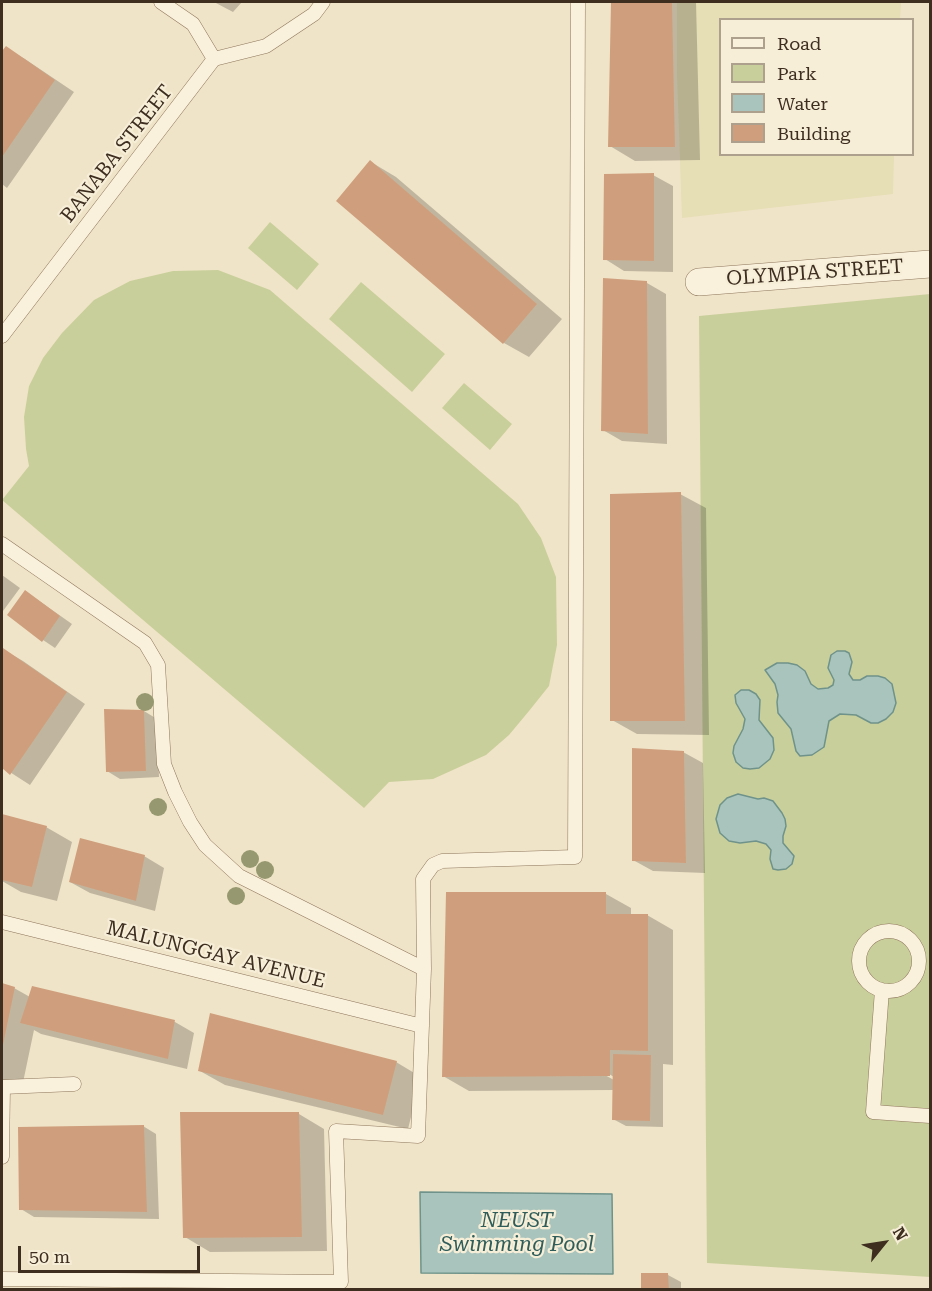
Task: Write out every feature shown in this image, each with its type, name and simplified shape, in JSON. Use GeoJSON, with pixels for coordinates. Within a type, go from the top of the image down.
{"type":"FeatureCollection","features":[{"type":"Feature","properties":{"kind":"street","name":"OLYMPIA STREET"},"geometry":{"type":"LineString","coordinates":[[699,282],[930,264]]}},
{"type":"Feature","properties":{"kind":"lane"},"geometry":{"type":"LineString","coordinates":[[161,2],[193,24],[214,60],[266,46],[314,14],[323,2]]}},
{"type":"Feature","properties":{"kind":"lane"},"geometry":{"type":"LineString","coordinates":[[2,1279],[341,1282],[336,1131],[418,1136],[424,969],[423,879],[433,865],[442,861],[575,857],[578,2]]}},
{"type":"Feature","properties":{"kind":"lane","name":"BANABA STREET"},"geometry":{"type":"LineString","coordinates":[[2,336],[214,60]]}},
{"type":"Feature","properties":{"kind":"lane"},"geometry":{"type":"LineString","coordinates":[[2,544],[146,643],[158,665],[164,764],[190,822],[205,844],[239,876],[424,969]]}},
{"type":"Feature","properties":{"kind":"lane","name":"MALUNGGAY AVENUE"},"geometry":{"type":"LineString","coordinates":[[2,922],[422,1026]]}},
{"type":"Feature","properties":{"kind":"lane"},"geometry":{"type":"LineString","coordinates":[[882,931],[902,933],[917,947],[925,967],[901,988],[892,991],[882,990],[873,986],[861,971],[861,951],[873,935],[882,931]]}},
{"type":"Feature","properties":{"kind":"lane"},"geometry":{"type":"LineString","coordinates":[[882,990],[873,1112],[930,1116]]}},
{"type":"Feature","properties":{"kind":"lane"},"geometry":{"type":"LineString","coordinates":[[2,1157],[3,1087],[74,1084]]}},
{"type":"Feature","properties":{"kind":"shaded area"},"geometry":{"type":"Polygon","coordinates":[[[677,2],[901,2],[900,18],[719,18],[719,156],[894,156],[893,194],[682,218],[677,2]]]}},
{"type":"Feature","properties":{"kind":"green space"},"geometry":{"type":"Polygon","coordinates":[[[270,222],[319,264],[297,290],[248,248],[270,222]]]}},
{"type":"Feature","properties":{"kind":"green space"},"geometry":{"type":"Polygon","coordinates":[[[218,270],[270,290],[518,504],[541,538],[556,577],[557,645],[549,686],[529,711],[509,735],[486,755],[433,779],[389,782],[364,808],[2,500],[29,466],[24,417],[29,386],[43,358],[62,333],[94,300],[130,281],[173,271],[218,270]]]}},
{"type":"Feature","properties":{"kind":"green space"},"geometry":{"type":"Polygon","coordinates":[[[361,282],[445,354],[412,392],[329,319],[361,282]]]}},
{"type":"Feature","properties":{"kind":"green space"},"geometry":{"type":"Polygon","coordinates":[[[930,294],[930,1277],[707,1263],[699,316],[930,294]]]}},
{"type":"Feature","properties":{"kind":"green space"},"geometry":{"type":"Polygon","coordinates":[[[464,383],[512,424],[490,450],[442,408],[464,383]]]}},
{"type":"Feature","properties":{"kind":"water"},"geometry":{"type":"Polygon","coordinates":[[[837,651],[849,653],[852,662],[849,674],[853,680],[878,676],[892,684],[896,703],[893,712],[878,723],[871,723],[856,715],[840,714],[829,721],[824,747],[812,755],[800,756],[796,751],[791,729],[778,713],[778,695],[775,684],[765,670],[777,663],[797,665],[805,671],[811,684],[818,689],[828,688],[833,685],[834,680],[828,668],[831,655],[837,651]]]}},
{"type":"Feature","properties":{"kind":"water"},"geometry":{"type":"Polygon","coordinates":[[[741,690],[749,690],[760,700],[759,720],[773,738],[774,750],[770,759],[759,768],[743,768],[736,762],[733,753],[745,719],[736,703],[735,695],[741,690]]]}},
{"type":"Feature","properties":{"kind":"water"},"geometry":{"type":"Polygon","coordinates":[[[738,794],[773,801],[782,813],[786,826],[783,843],[794,856],[792,864],[786,869],[773,869],[770,859],[771,850],[766,844],[756,841],[740,843],[729,841],[720,833],[716,819],[720,805],[727,798],[738,794]]]}},
{"type":"Feature","properties":{"kind":"water","name":"NEUST Swimming Pool"},"geometry":{"type":"Polygon","coordinates":[[[420,1192],[612,1194],[613,1274],[421,1273],[420,1192]]]}},
{"type":"Feature","properties":{"kind":"building"},"geometry":{"type":"Polygon","coordinates":[[[611,2],[672,2],[675,147],[608,147],[611,2]]]}},
{"type":"Feature","properties":{"kind":"building"},"geometry":{"type":"Polygon","coordinates":[[[6,46],[55,80],[2,157],[2,51],[6,46]]]}},
{"type":"Feature","properties":{"kind":"building"},"geometry":{"type":"Polygon","coordinates":[[[370,160],[537,304],[503,344],[336,201],[370,160]]]}},
{"type":"Feature","properties":{"kind":"building"},"geometry":{"type":"Polygon","coordinates":[[[654,173],[654,261],[603,260],[604,174],[654,173]]]}},
{"type":"Feature","properties":{"kind":"building"},"geometry":{"type":"Polygon","coordinates":[[[603,278],[647,281],[648,434],[601,431],[603,278]]]}},
{"type":"Feature","properties":{"kind":"building"},"geometry":{"type":"Polygon","coordinates":[[[681,492],[685,721],[610,721],[610,494],[681,492]]]}},
{"type":"Feature","properties":{"kind":"building"},"geometry":{"type":"Polygon","coordinates":[[[25,590],[60,616],[42,642],[7,615],[25,590]]]}},
{"type":"Feature","properties":{"kind":"building"},"geometry":{"type":"Polygon","coordinates":[[[3,648],[67,692],[10,775],[2,768],[3,648]]]}},
{"type":"Feature","properties":{"kind":"building"},"geometry":{"type":"Polygon","coordinates":[[[104,709],[144,710],[146,771],[106,772],[104,709]]]}},
{"type":"Feature","properties":{"kind":"building"},"geometry":{"type":"Polygon","coordinates":[[[632,748],[684,751],[686,863],[632,861],[632,748]]]}},
{"type":"Feature","properties":{"kind":"building"},"geometry":{"type":"Polygon","coordinates":[[[2,814],[47,826],[32,887],[2,880],[2,814]]]}},
{"type":"Feature","properties":{"kind":"building"},"geometry":{"type":"Polygon","coordinates":[[[80,838],[145,855],[136,901],[69,882],[80,838]]]}},
{"type":"Feature","properties":{"kind":"building"},"geometry":{"type":"Polygon","coordinates":[[[446,892],[606,892],[606,914],[648,914],[648,1051],[610,1050],[610,1076],[442,1077],[446,892]]]}},
{"type":"Feature","properties":{"kind":"building"},"geometry":{"type":"Polygon","coordinates":[[[2,983],[15,987],[3,1045],[2,1045],[2,983]]]}},
{"type":"Feature","properties":{"kind":"building"},"geometry":{"type":"Polygon","coordinates":[[[32,986],[175,1020],[168,1059],[20,1023],[32,986]]]}},
{"type":"Feature","properties":{"kind":"building"},"geometry":{"type":"Polygon","coordinates":[[[210,1013],[397,1061],[383,1115],[198,1071],[210,1013]]]}},
{"type":"Feature","properties":{"kind":"building"},"geometry":{"type":"Polygon","coordinates":[[[613,1054],[651,1055],[650,1121],[612,1120],[613,1054]]]}},
{"type":"Feature","properties":{"kind":"building"},"geometry":{"type":"Polygon","coordinates":[[[180,1112],[299,1112],[302,1237],[183,1238],[180,1112]]]}},
{"type":"Feature","properties":{"kind":"building"},"geometry":{"type":"Polygon","coordinates":[[[144,1125],[147,1212],[19,1210],[18,1127],[144,1125]]]}},
{"type":"Feature","properties":{"kind":"building"},"geometry":{"type":"Polygon","coordinates":[[[641,1273],[668,1273],[669,1290],[641,1290],[641,1273]]]}}]}
